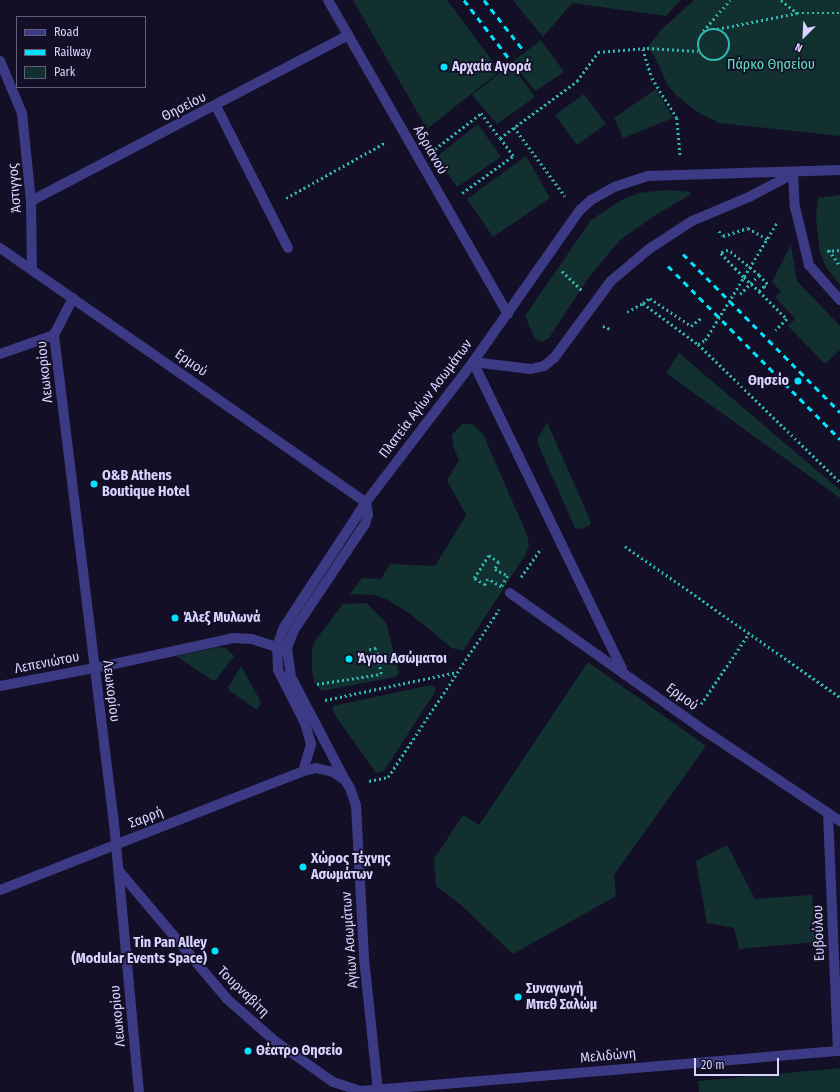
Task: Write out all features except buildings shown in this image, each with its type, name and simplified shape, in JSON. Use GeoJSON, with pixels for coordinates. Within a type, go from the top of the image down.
{"type":"FeatureCollection","features":[{"type":"Feature","properties":{"kind":"street","name":"Αδριανού"},"geometry":{"type":"LineString","coordinates":[[328,0],[508,314]]}},
{"type":"Feature","properties":{"kind":"street","name":"Θησείου"},"geometry":{"type":"LineString","coordinates":[[31,201],[216,106],[348,35]]}},
{"type":"Feature","properties":{"kind":"street","name":"Άστιγγος"},"geometry":{"type":"LineString","coordinates":[[0,60],[22,113],[31,201],[32,270]]}},
{"type":"Feature","properties":{"kind":"street"},"geometry":{"type":"LineString","coordinates":[[216,106],[288,248]]}},
{"type":"Feature","properties":{"kind":"street","name":"Πλατεία Αγίων Ασωμάτων"},"geometry":{"type":"LineString","coordinates":[[303,771],[311,752],[309,734],[282,681],[276,659],[277,647],[284,627],[366,502],[473,362],[580,210],[602,193],[634,179],[682,174],[793,174],[840,170]]}},
{"type":"Feature","properties":{"kind":"street"},"geometry":{"type":"LineString","coordinates":[[473,362],[531,369],[544,366],[554,358],[611,281],[649,249],[673,231],[793,174],[794,207],[809,265],[840,300]]}},
{"type":"Feature","properties":{"kind":"street","name":"Ερμού"},"geometry":{"type":"LineString","coordinates":[[0,248],[366,502]]}},
{"type":"Feature","properties":{"kind":"street","name":"Λεωκορίου"},"geometry":{"type":"LineString","coordinates":[[73,298],[54,335],[116,844],[139,1092]]}},
{"type":"Feature","properties":{"kind":"street"},"geometry":{"type":"LineString","coordinates":[[0,354],[54,335]]}},
{"type":"Feature","properties":{"kind":"street"},"geometry":{"type":"LineString","coordinates":[[473,362],[622,671]]}},
{"type":"Feature","properties":{"kind":"street"},"geometry":{"type":"LineString","coordinates":[[287,658],[294,630],[365,524],[368,514],[366,502]]}},
{"type":"Feature","properties":{"kind":"street","name":"Ερμού"},"geometry":{"type":"LineString","coordinates":[[510,593],[691,720],[840,821]]}},
{"type":"Feature","properties":{"kind":"street","name":"Λεπενιώτου"},"geometry":{"type":"LineString","coordinates":[[0,686],[94,668],[169,650],[233,638],[252,639],[277,647]]}},
{"type":"Feature","properties":{"kind":"street"},"geometry":{"type":"LineString","coordinates":[[277,647],[287,658],[296,690],[347,784]]}},
{"type":"Feature","properties":{"kind":"street"},"geometry":{"type":"LineString","coordinates":[[303,771],[324,769],[347,784]]}},
{"type":"Feature","properties":{"kind":"street","name":"Σαρρή"},"geometry":{"type":"LineString","coordinates":[[0,890],[303,771]]}},
{"type":"Feature","properties":{"kind":"street","name":"Αγίων Ασωμάτων"},"geometry":{"type":"LineString","coordinates":[[347,784],[357,816],[364,958],[378,1091]]}},
{"type":"Feature","properties":{"kind":"street","name":"Ευβούλου"},"geometry":{"type":"LineString","coordinates":[[828,813],[839,1051]]}},
{"type":"Feature","properties":{"kind":"street","name":"Τουρναβίτη"},"geometry":{"type":"LineString","coordinates":[[119,871],[214,986],[274,1041],[333,1082],[361,1091],[378,1091]]}},
{"type":"Feature","properties":{"kind":"street","name":"Μελιδώνη"},"geometry":{"type":"LineString","coordinates":[[378,1091],[839,1051]]}},
{"type":"Feature","properties":{"kind":"path"},"geometry":{"type":"LineString","coordinates":[[717,29],[726,34],[730,42],[726,56],[712,61],[704,58],[698,51],[697,43],[700,35],[730,0]]}},
{"type":"Feature","properties":{"kind":"path"},"geometry":{"type":"LineString","coordinates":[[781,0],[797,13]]}},
{"type":"Feature","properties":{"kind":"path"},"geometry":{"type":"LineString","coordinates":[[700,35],[708,29],[717,29],[797,13],[840,14]]}},
{"type":"Feature","properties":{"kind":"path"},"geometry":{"type":"LineString","coordinates":[[500,138],[577,81],[598,52],[642,48],[698,51]]}},
{"type":"Feature","properties":{"kind":"path"},"geometry":{"type":"LineString","coordinates":[[642,48],[652,78],[677,118],[682,174]]}},
{"type":"Feature","properties":{"kind":"path"},"geometry":{"type":"LineString","coordinates":[[420,160],[481,113],[513,156],[464,192]]}},
{"type":"Feature","properties":{"kind":"path"},"geometry":{"type":"LineString","coordinates":[[514,127],[560,192]]}},
{"type":"Feature","properties":{"kind":"path"},"geometry":{"type":"LineString","coordinates":[[268,208],[404,133]]}},
{"type":"Feature","properties":{"kind":"path"},"geometry":{"type":"LineString","coordinates":[[716,211],[720,235],[723,236],[748,228],[767,238]]}},
{"type":"Feature","properties":{"kind":"path"},"geometry":{"type":"LineString","coordinates":[[698,344],[703,341],[781,218]]}},
{"type":"Feature","properties":{"kind":"path"},"geometry":{"type":"LineString","coordinates":[[760,292],[764,286],[767,286],[759,275],[728,250],[721,253],[744,278],[787,319],[776,330]]}},
{"type":"Feature","properties":{"kind":"path"},"geometry":{"type":"LineString","coordinates":[[829,250],[840,266]]}},
{"type":"Feature","properties":{"kind":"path"},"geometry":{"type":"LineString","coordinates":[[546,257],[596,301]]}},
{"type":"Feature","properties":{"kind":"path"},"geometry":{"type":"LineString","coordinates":[[740,294],[759,275]]}},
{"type":"Feature","properties":{"kind":"path"},"geometry":{"type":"LineString","coordinates":[[627,312],[650,298],[691,326],[701,318]]}},
{"type":"Feature","properties":{"kind":"path"},"geometry":{"type":"LineString","coordinates":[[643,303],[698,344],[840,482]]}},
{"type":"Feature","properties":{"kind":"path"},"geometry":{"type":"LineString","coordinates":[[626,546],[840,697]]}},
{"type":"Feature","properties":{"kind":"path"},"geometry":{"type":"LineString","coordinates":[[510,593],[540,550]]}},
{"type":"Feature","properties":{"kind":"path"},"geometry":{"type":"LineString","coordinates":[[489,555],[500,562],[495,569],[508,576],[501,587],[488,579],[485,585],[474,578],[489,555]]}},
{"type":"Feature","properties":{"kind":"path"},"geometry":{"type":"LineString","coordinates":[[372,780],[388,777],[497,613]]}},
{"type":"Feature","properties":{"kind":"path"},"geometry":{"type":"LineString","coordinates":[[691,720],[749,633]]}},
{"type":"Feature","properties":{"kind":"path"},"geometry":{"type":"LineString","coordinates":[[310,686],[381,674],[376,648],[369,650]]}},
{"type":"Feature","properties":{"kind":"path"},"geometry":{"type":"LineString","coordinates":[[318,701],[457,672]]}},
{"type":"Feature","properties":{"kind":"green space","name":"Αρχαία Αγορά"},"geometry":{"type":"Polygon","coordinates":[[[353,0],[447,0],[500,71],[427,129],[353,0]]]}},
{"type":"Feature","properties":{"kind":"green space","name":"Αρχαία Αγορά"},"geometry":{"type":"Polygon","coordinates":[[[513,0],[681,0],[666,16],[572,3],[543,37],[513,0]]]}},
{"type":"Feature","properties":{"kind":"green space","name":"Πάρκο Θησείου"},"geometry":{"type":"Polygon","coordinates":[[[694,0],[840,0],[840,136],[719,123],[697,112],[675,94],[667,84],[654,55],[647,48],[661,30],[694,0]]]}},
{"type":"Feature","properties":{"kind":"green space"},"geometry":{"type":"Polygon","coordinates":[[[541,40],[564,72],[535,91],[512,62],[541,40]]]}},
{"type":"Feature","properties":{"kind":"green space"},"geometry":{"type":"Polygon","coordinates":[[[511,64],[535,97],[497,124],[472,95],[511,64]]]}},
{"type":"Feature","properties":{"kind":"green space"},"geometry":{"type":"Polygon","coordinates":[[[656,89],[673,118],[623,138],[614,118],[656,89]]]}},
{"type":"Feature","properties":{"kind":"green space"},"geometry":{"type":"Polygon","coordinates":[[[584,94],[606,124],[577,145],[555,115],[584,94]]]}},
{"type":"Feature","properties":{"kind":"green space"},"geometry":{"type":"Polygon","coordinates":[[[478,124],[501,157],[457,187],[436,157],[478,124]]]}},
{"type":"Feature","properties":{"kind":"green space"},"geometry":{"type":"Polygon","coordinates":[[[526,156],[550,198],[493,237],[467,199],[526,156]]]}},
{"type":"Feature","properties":{"kind":"green space"},"geometry":{"type":"Polygon","coordinates":[[[667,190],[691,192],[690,195],[654,216],[620,240],[589,277],[549,338],[542,342],[535,339],[525,316],[591,220],[620,201],[638,193],[667,190]]]}},
{"type":"Feature","properties":{"kind":"green space"},"geometry":{"type":"Polygon","coordinates":[[[840,195],[840,285],[826,267],[820,253],[816,219],[818,198],[840,195]]]}},
{"type":"Feature","properties":{"kind":"green space"},"geometry":{"type":"Polygon","coordinates":[[[791,245],[797,281],[840,326],[840,350],[825,364],[788,326],[795,319],[775,297],[781,291],[772,282],[791,245]]]}},
{"type":"Feature","properties":{"kind":"green space"},"geometry":{"type":"Polygon","coordinates":[[[679,353],[840,490],[840,498],[666,373],[679,353]]]}},
{"type":"Feature","properties":{"kind":"green space"},"geometry":{"type":"Polygon","coordinates":[[[547,422],[591,522],[589,526],[580,529],[575,528],[538,444],[538,438],[547,422]]]}},
{"type":"Feature","properties":{"kind":"green space"},"geometry":{"type":"Polygon","coordinates":[[[462,424],[472,424],[483,434],[527,535],[529,545],[526,554],[463,651],[452,648],[409,613],[386,599],[374,595],[350,594],[362,578],[381,579],[390,564],[435,566],[466,515],[447,480],[459,460],[453,446],[452,435],[462,424]]]}},
{"type":"Feature","properties":{"kind":"green space"},"geometry":{"type":"Polygon","coordinates":[[[367,603],[386,623],[399,673],[395,677],[321,691],[314,682],[312,670],[312,649],[315,641],[343,604],[367,603]]]}},
{"type":"Feature","properties":{"kind":"green space"},"geometry":{"type":"Polygon","coordinates":[[[220,647],[226,648],[234,656],[216,680],[212,680],[176,656],[220,647]]]}},
{"type":"Feature","properties":{"kind":"green space"},"geometry":{"type":"Polygon","coordinates":[[[588,662],[706,746],[614,875],[616,896],[513,954],[461,905],[436,886],[434,859],[463,815],[479,825],[588,662]]]}},
{"type":"Feature","properties":{"kind":"green space"},"geometry":{"type":"Polygon","coordinates":[[[241,666],[261,702],[257,710],[228,688],[241,666]]]}},
{"type":"Feature","properties":{"kind":"green space"},"geometry":{"type":"Polygon","coordinates":[[[431,685],[436,688],[435,692],[384,771],[376,773],[333,712],[333,706],[431,685]]]}},
{"type":"Feature","properties":{"kind":"green space"},"geometry":{"type":"Polygon","coordinates":[[[727,845],[755,899],[812,895],[816,942],[739,949],[734,928],[707,923],[696,861],[727,845]]]}},
{"type":"Feature","properties":{"kind":"green space"},"geometry":{"type":"Polygon","coordinates":[[[840,1068],[840,1092],[699,1092],[698,1081],[840,1068]]]}},
{"type":"Feature","properties":{"kind":"railway"},"geometry":{"type":"LineString","coordinates":[[464,0],[511,61]]}},
{"type":"Feature","properties":{"kind":"railway"},"geometry":{"type":"LineString","coordinates":[[484,0],[524,51]]}},
{"type":"Feature","properties":{"kind":"railway"},"geometry":{"type":"LineString","coordinates":[[683,254],[840,412]]}},
{"type":"Feature","properties":{"kind":"railway"},"geometry":{"type":"LineString","coordinates":[[668,266],[840,439]]}},
{"type":"Feature","properties":{"kind":"place","name":"Αρχαία Αγορά"},"geometry":{"type":"Point","coordinates":[444,67]}},
{"type":"Feature","properties":{"kind":"place","name":"Θησείο"},"geometry":{"type":"Point","coordinates":[798,381]}},
{"type":"Feature","properties":{"kind":"place","name":"O&B Athens Boutique Hotel"},"geometry":{"type":"Point","coordinates":[94,484]}},
{"type":"Feature","properties":{"kind":"place","name":"Άλεξ Μυλωνά"},"geometry":{"type":"Point","coordinates":[175,618]}},
{"type":"Feature","properties":{"kind":"place","name":"Άγιοι Ασώματοι"},"geometry":{"type":"Point","coordinates":[349,659]}},
{"type":"Feature","properties":{"kind":"place","name":"Χώρος Τέχνης Ασωμάτων"},"geometry":{"type":"Point","coordinates":[303,867]}},
{"type":"Feature","properties":{"kind":"place","name":"Tin Pan Alley (Modular Events Space)"},"geometry":{"type":"Point","coordinates":[215,951]}},
{"type":"Feature","properties":{"kind":"place","name":"Συναγωγή Μπεθ Σαλώμ"},"geometry":{"type":"Point","coordinates":[518,997]}},
{"type":"Feature","properties":{"kind":"place","name":"Θέατρο Θησείο"},"geometry":{"type":"Point","coordinates":[248,1051]}}]}
